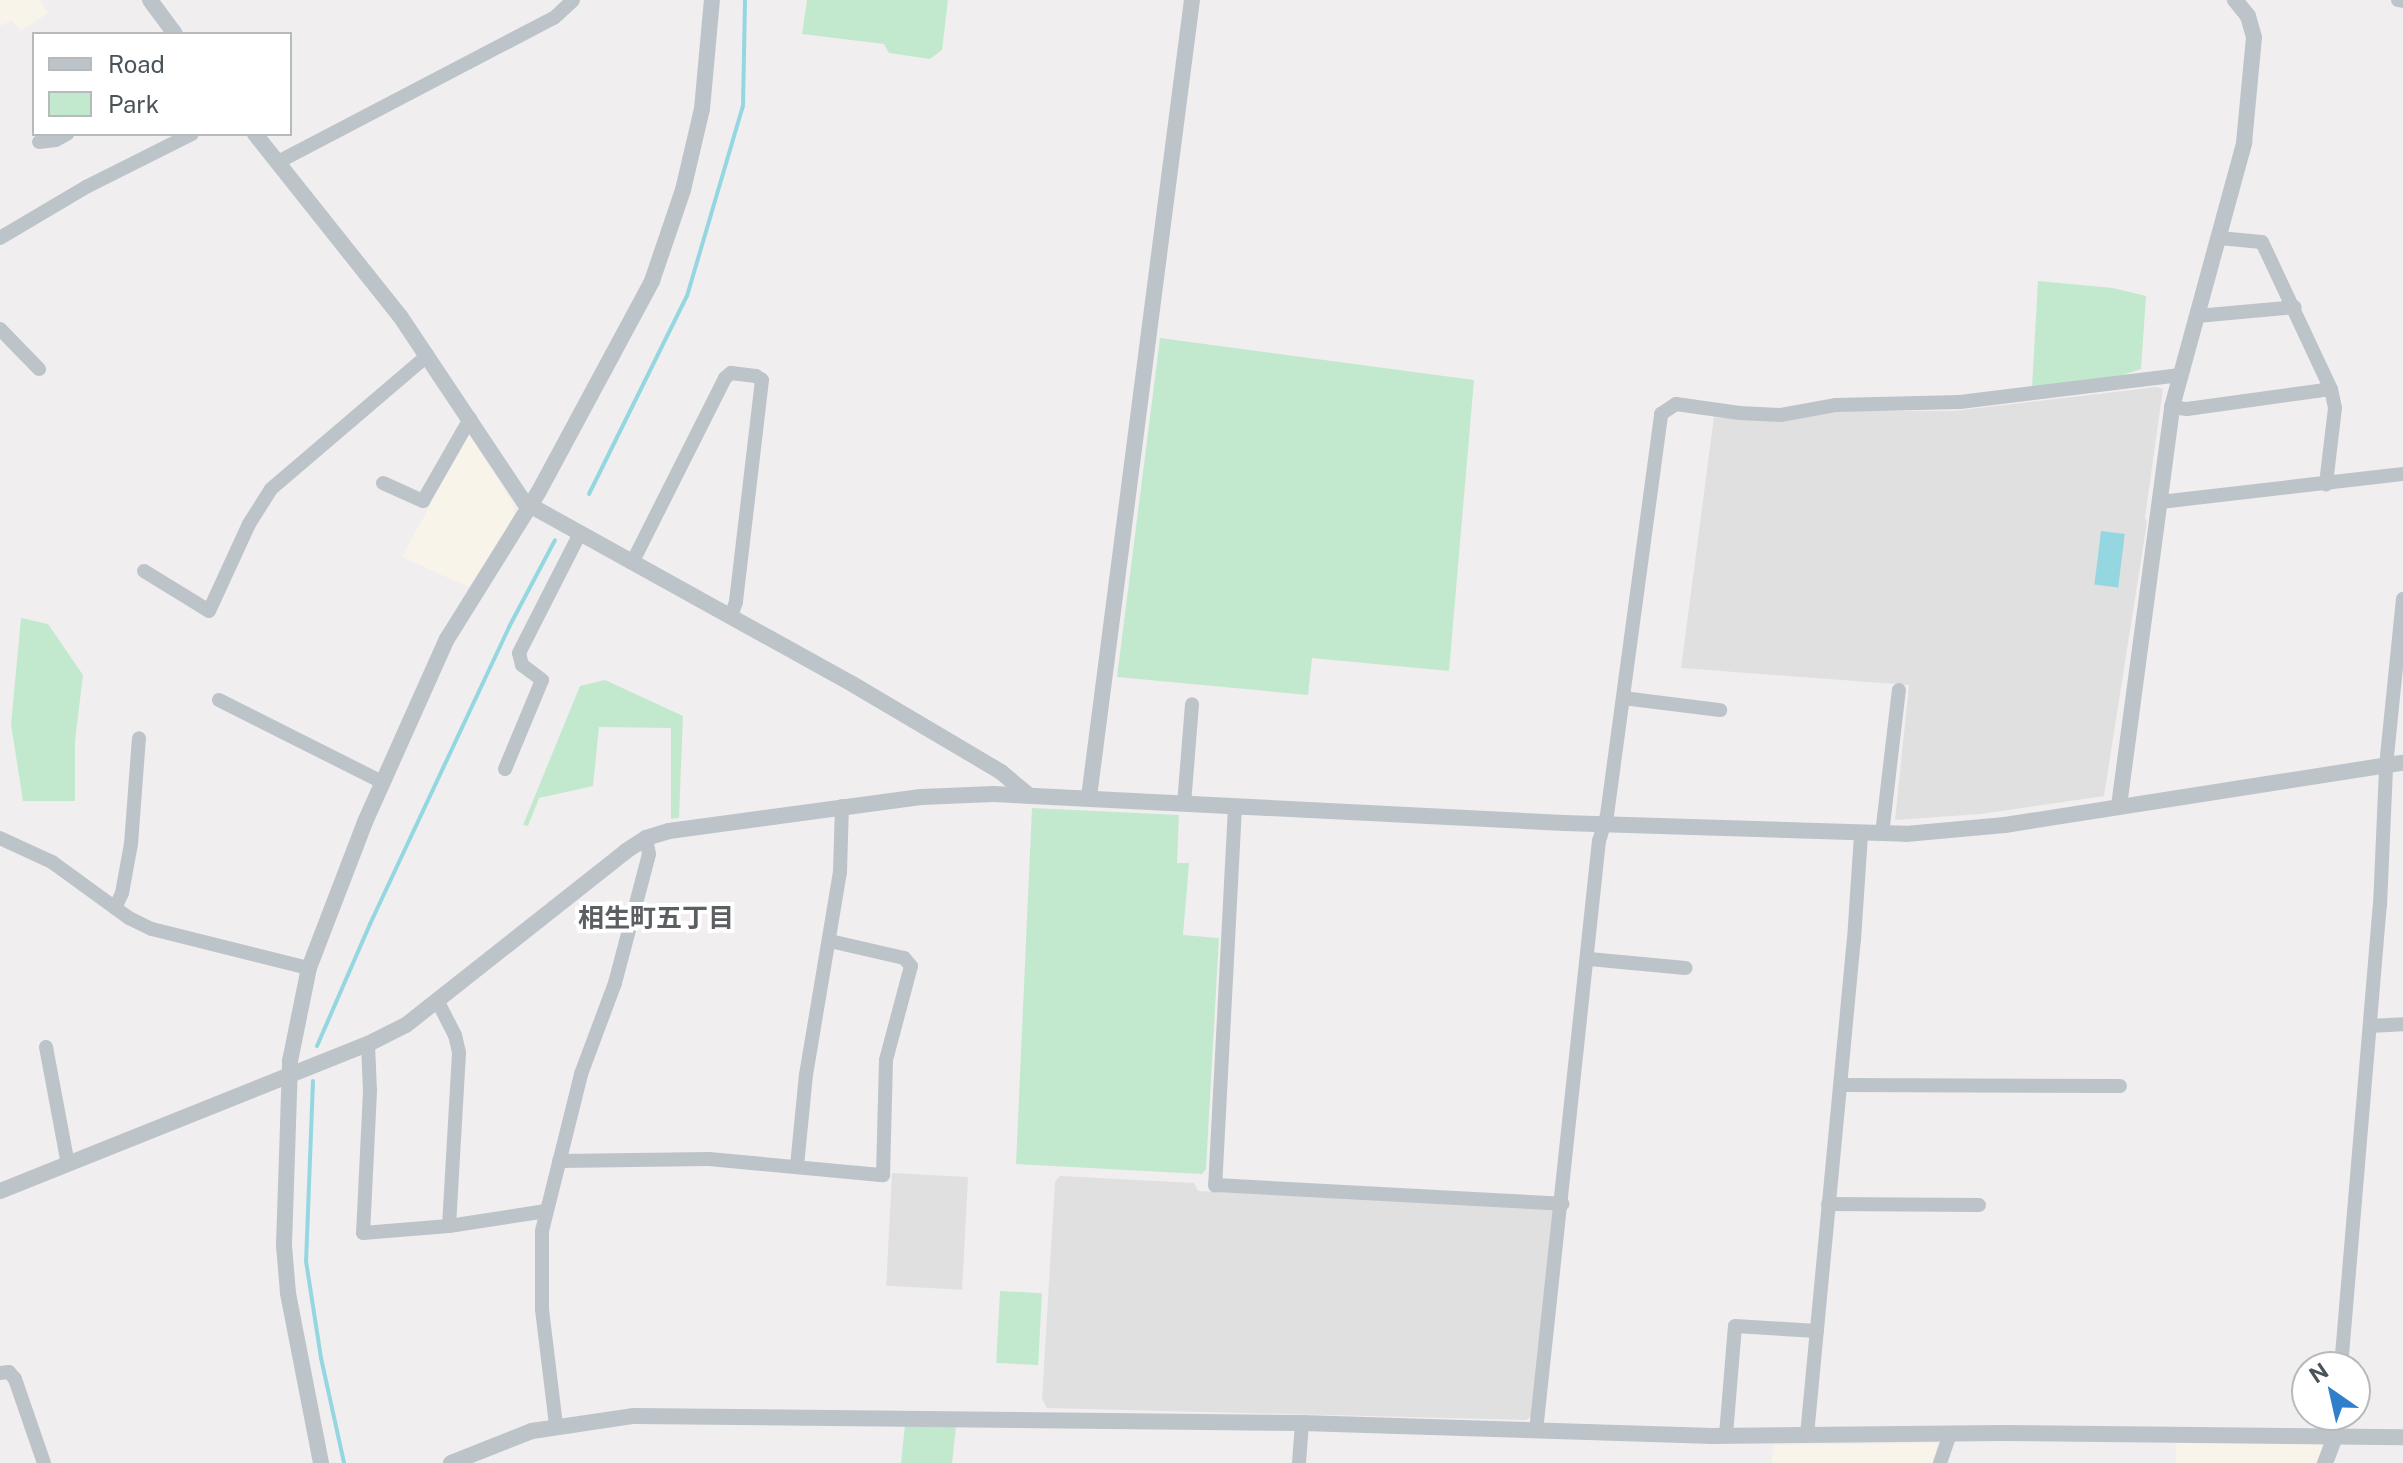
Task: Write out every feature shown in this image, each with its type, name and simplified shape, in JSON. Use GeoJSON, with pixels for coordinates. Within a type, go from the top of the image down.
{"type":"FeatureCollection","features":[{"type":"Feature","properties":{"kind":"street"},"geometry":{"type":"LineString","coordinates":[[150,0],[174,32]]}},
{"type":"Feature","properties":{"kind":"street"},"geometry":{"type":"LineString","coordinates":[[278,162],[554,18],[573,0]]}},
{"type":"Feature","properties":{"kind":"street"},"geometry":{"type":"LineString","coordinates":[[321,1463],[285,1270],[289,1074],[309,968],[382,782],[447,639],[530,507],[652,281],[683,190],[702,109],[712,0]]}},
{"type":"Feature","properties":{"kind":"street"},"geometry":{"type":"LineString","coordinates":[[1089,797],[1192,0]]}},
{"type":"Feature","properties":{"kind":"street"},"geometry":{"type":"LineString","coordinates":[[2119,806],[2172,407],[2244,143],[2254,37],[2241,2]]}},
{"type":"Feature","properties":{"kind":"street"},"geometry":{"type":"LineString","coordinates":[[39,142],[63,136]]}},
{"type":"Feature","properties":{"kind":"street"},"geometry":{"type":"LineString","coordinates":[[0,238],[88,186],[188,136]]}},
{"type":"Feature","properties":{"kind":"street"},"geometry":{"type":"LineString","coordinates":[[257,136],[428,355],[517,494],[530,507],[731,616],[1001,772],[1028,795]]}},
{"type":"Feature","properties":{"kind":"street"},"geometry":{"type":"LineString","coordinates":[[2219,238],[2262,242],[2331,389],[2335,408],[2326,484]]}},
{"type":"Feature","properties":{"kind":"street"},"geometry":{"type":"LineString","coordinates":[[2197,316],[2295,307]]}},
{"type":"Feature","properties":{"kind":"street"},"geometry":{"type":"LineString","coordinates":[[0,329],[39,369]]}},
{"type":"Feature","properties":{"kind":"street"},"geometry":{"type":"LineString","coordinates":[[144,571],[209,611],[253,514],[271,489],[428,355]]}},
{"type":"Feature","properties":{"kind":"street"},"geometry":{"type":"LineString","coordinates":[[632,563],[725,378],[731,373],[756,376],[762,380],[736,602],[731,616]]}},
{"type":"Feature","properties":{"kind":"street"},"geometry":{"type":"LineString","coordinates":[[1536,1431],[1589,959],[1599,841],[1623,698],[1661,414],[1676,404],[1781,415],[1836,405],[1960,402],[2180,375]]}},
{"type":"Feature","properties":{"kind":"street"},"geometry":{"type":"LineString","coordinates":[[2172,407],[2187,409],[2331,389]]}},
{"type":"Feature","properties":{"kind":"street"},"geometry":{"type":"LineString","coordinates":[[383,483],[423,501],[470,419]]}},
{"type":"Feature","properties":{"kind":"street"},"geometry":{"type":"LineString","coordinates":[[2160,502],[2403,474]]}},
{"type":"Feature","properties":{"kind":"street"},"geometry":{"type":"LineString","coordinates":[[505,769],[542,680],[522,665],[519,653],[579,535]]}},
{"type":"Feature","properties":{"kind":"street"},"geometry":{"type":"LineString","coordinates":[[2342,1351],[2395,764],[2403,599]]}},
{"type":"Feature","properties":{"kind":"street"},"geometry":{"type":"LineString","coordinates":[[1882,834],[1899,690]]}},
{"type":"Feature","properties":{"kind":"street"},"geometry":{"type":"LineString","coordinates":[[1623,698],[1720,710]]}},
{"type":"Feature","properties":{"kind":"street"},"geometry":{"type":"LineString","coordinates":[[219,700],[382,782]]}},
{"type":"Feature","properties":{"kind":"street"},"geometry":{"type":"LineString","coordinates":[[1184,804],[1192,704]]}},
{"type":"Feature","properties":{"kind":"street"},"geometry":{"type":"LineString","coordinates":[[115,908],[122,893],[131,844],[139,738]]}},
{"type":"Feature","properties":{"kind":"street"},"geometry":{"type":"LineString","coordinates":[[0,1191],[368,1044],[406,1025],[646,838],[669,831],[921,797],[1028,795],[1604,825],[1882,834],[1974,829],[2395,764]]}},
{"type":"Feature","properties":{"kind":"street"},"geometry":{"type":"LineString","coordinates":[[797,1166],[806,1075],[840,872],[842,806]]}},
{"type":"Feature","properties":{"kind":"street"},"geometry":{"type":"LineString","coordinates":[[1235,807],[1215,1185],[1562,1204]]}},
{"type":"Feature","properties":{"kind":"street"},"geometry":{"type":"LineString","coordinates":[[1807,1435],[1841,1085],[1861,834]]}},
{"type":"Feature","properties":{"kind":"street"},"geometry":{"type":"LineString","coordinates":[[0,838],[52,862],[115,908],[160,932],[309,968]]}},
{"type":"Feature","properties":{"kind":"street"},"geometry":{"type":"LineString","coordinates":[[556,1425],[540,1271],[546,1211],[581,1074],[615,983],[649,854],[646,838]]}},
{"type":"Feature","properties":{"kind":"street"},"geometry":{"type":"LineString","coordinates":[[559,1161],[709,1159],[883,1175],[886,1060],[911,966],[904,958],[830,941]]}},
{"type":"Feature","properties":{"kind":"street"},"geometry":{"type":"LineString","coordinates":[[1589,959],[1686,968]]}},
{"type":"Feature","properties":{"kind":"street"},"geometry":{"type":"LineString","coordinates":[[438,1002],[455,1035],[459,1053],[449,1226]]}},
{"type":"Feature","properties":{"kind":"street"},"geometry":{"type":"LineString","coordinates":[[2370,1026],[2403,1024]]}},
{"type":"Feature","properties":{"kind":"street"},"geometry":{"type":"LineString","coordinates":[[368,1044],[370,1091],[363,1233],[449,1226],[546,1211]]}},
{"type":"Feature","properties":{"kind":"street"},"geometry":{"type":"LineString","coordinates":[[46,1047],[68,1164]]}},
{"type":"Feature","properties":{"kind":"street"},"geometry":{"type":"LineString","coordinates":[[1841,1085],[2120,1086]]}},
{"type":"Feature","properties":{"kind":"street"},"geometry":{"type":"LineString","coordinates":[[1828,1204],[1979,1205]]}},
{"type":"Feature","properties":{"kind":"street"},"geometry":{"type":"LineString","coordinates":[[1726,1435],[1735,1326],[1817,1331]]}},
{"type":"Feature","properties":{"kind":"street"},"geometry":{"type":"LineString","coordinates":[[0,1373],[9,1372],[15,1379],[44,1463]]}},
{"type":"Feature","properties":{"kind":"street"},"geometry":{"type":"LineString","coordinates":[[462,1461],[556,1425],[634,1416],[1302,1423],[1726,1435],[2403,1437]]}},
{"type":"Feature","properties":{"kind":"street"},"geometry":{"type":"LineString","coordinates":[[1299,1463],[1302,1423]]}},
{"type":"Feature","properties":{"kind":"street"},"geometry":{"type":"LineString","coordinates":[[2325,1463],[2336,1431]]}},
{"type":"Feature","properties":{"kind":"street"},"geometry":{"type":"LineString","coordinates":[[1940,1463],[1950,1434]]}},
{"type":"Feature","properties":{"kind":"shaded area"},"geometry":{"type":"Polygon","coordinates":[[[0,0],[40,0],[48,13],[21,31],[12,20],[0,26],[0,0]]]}},
{"type":"Feature","properties":{"kind":"shaded area"},"geometry":{"type":"Polygon","coordinates":[[[2157,387],[2163,389],[2145,517],[2147,522],[2104,796],[1981,814],[1895,820],[1909,685],[1681,668],[1714,417],[1782,422],[1838,411],[1953,411],[2157,387]]]}},
{"type":"Feature","properties":{"kind":"shaded area"},"geometry":{"type":"Polygon","coordinates":[[[469,434],[513,504],[514,519],[469,587],[402,557],[469,434]]]}},
{"type":"Feature","properties":{"kind":"shaded area"},"geometry":{"type":"Polygon","coordinates":[[[892,1173],[968,1177],[962,1290],[886,1286],[892,1173]]]}},
{"type":"Feature","properties":{"kind":"shaded area"},"geometry":{"type":"Polygon","coordinates":[[[1060,1176],[1194,1183],[1198,1191],[1552,1208],[1557,1216],[1532,1416],[1526,1420],[1047,1408],[1042,1399],[1055,1182],[1060,1176]]]}},
{"type":"Feature","properties":{"kind":"shaded area"},"geometry":{"type":"Polygon","coordinates":[[[1938,1443],[1933,1463],[1771,1463],[1775,1445],[1938,1443]]]}},
{"type":"Feature","properties":{"kind":"shaded area"},"geometry":{"type":"Polygon","coordinates":[[[2176,1443],[2321,1443],[2321,1463],[2176,1463],[2176,1443]]]}},
{"type":"Feature","properties":{"kind":"green space"},"geometry":{"type":"Polygon","coordinates":[[[807,0],[948,0],[942,50],[930,59],[889,53],[884,44],[802,34],[807,0]]]}},
{"type":"Feature","properties":{"kind":"green space"},"geometry":{"type":"Polygon","coordinates":[[[2038,281],[2113,288],[2146,296],[2141,369],[2123,375],[2032,387],[2038,281]]]}},
{"type":"Feature","properties":{"kind":"green space"},"geometry":{"type":"Polygon","coordinates":[[[1160,338],[1474,380],[1449,671],[1312,658],[1308,695],[1117,677],[1160,338]]]}},
{"type":"Feature","properties":{"kind":"green space"},"geometry":{"type":"Polygon","coordinates":[[[21,618],[48,624],[83,675],[75,741],[75,801],[23,801],[11,724],[21,618]]]}},
{"type":"Feature","properties":{"kind":"green space"},"geometry":{"type":"Polygon","coordinates":[[[605,680],[683,716],[679,818],[671,819],[671,728],[599,727],[593,786],[539,798],[528,826],[523,825],[580,686],[605,680]]]}},
{"type":"Feature","properties":{"kind":"green space"},"geometry":{"type":"Polygon","coordinates":[[[1032,808],[1179,815],[1177,863],[1189,863],[1183,935],[1219,938],[1206,1169],[1202,1174],[1016,1164],[1032,808]]]}},
{"type":"Feature","properties":{"kind":"green space"},"geometry":{"type":"Polygon","coordinates":[[[1000,1291],[1042,1293],[1038,1365],[996,1363],[1000,1291]]]}},
{"type":"Feature","properties":{"kind":"green space"},"geometry":{"type":"Polygon","coordinates":[[[905,1425],[956,1426],[952,1463],[901,1463],[905,1425]]]}},
{"type":"Feature","properties":{"kind":"water"},"geometry":{"type":"Polygon","coordinates":[[[2101,531],[2125,534],[2118,588],[2094,585],[2101,531]]]}},
{"type":"Feature","properties":{"kind":"waterway"},"geometry":{"type":"LineString","coordinates":[[589,494],[687,296],[743,106],[745,0]]}},
{"type":"Feature","properties":{"kind":"waterway"},"geometry":{"type":"LineString","coordinates":[[317,1046],[370,924],[509,627],[555,540]]}},
{"type":"Feature","properties":{"kind":"waterway"},"geometry":{"type":"LineString","coordinates":[[313,1081],[306,1261],[321,1358],[344,1463]]}},
{"type":"Feature","properties":{"kind":"district","name":"相生町五丁目"},"geometry":{"type":"Point","coordinates":[656,918]}}]}
